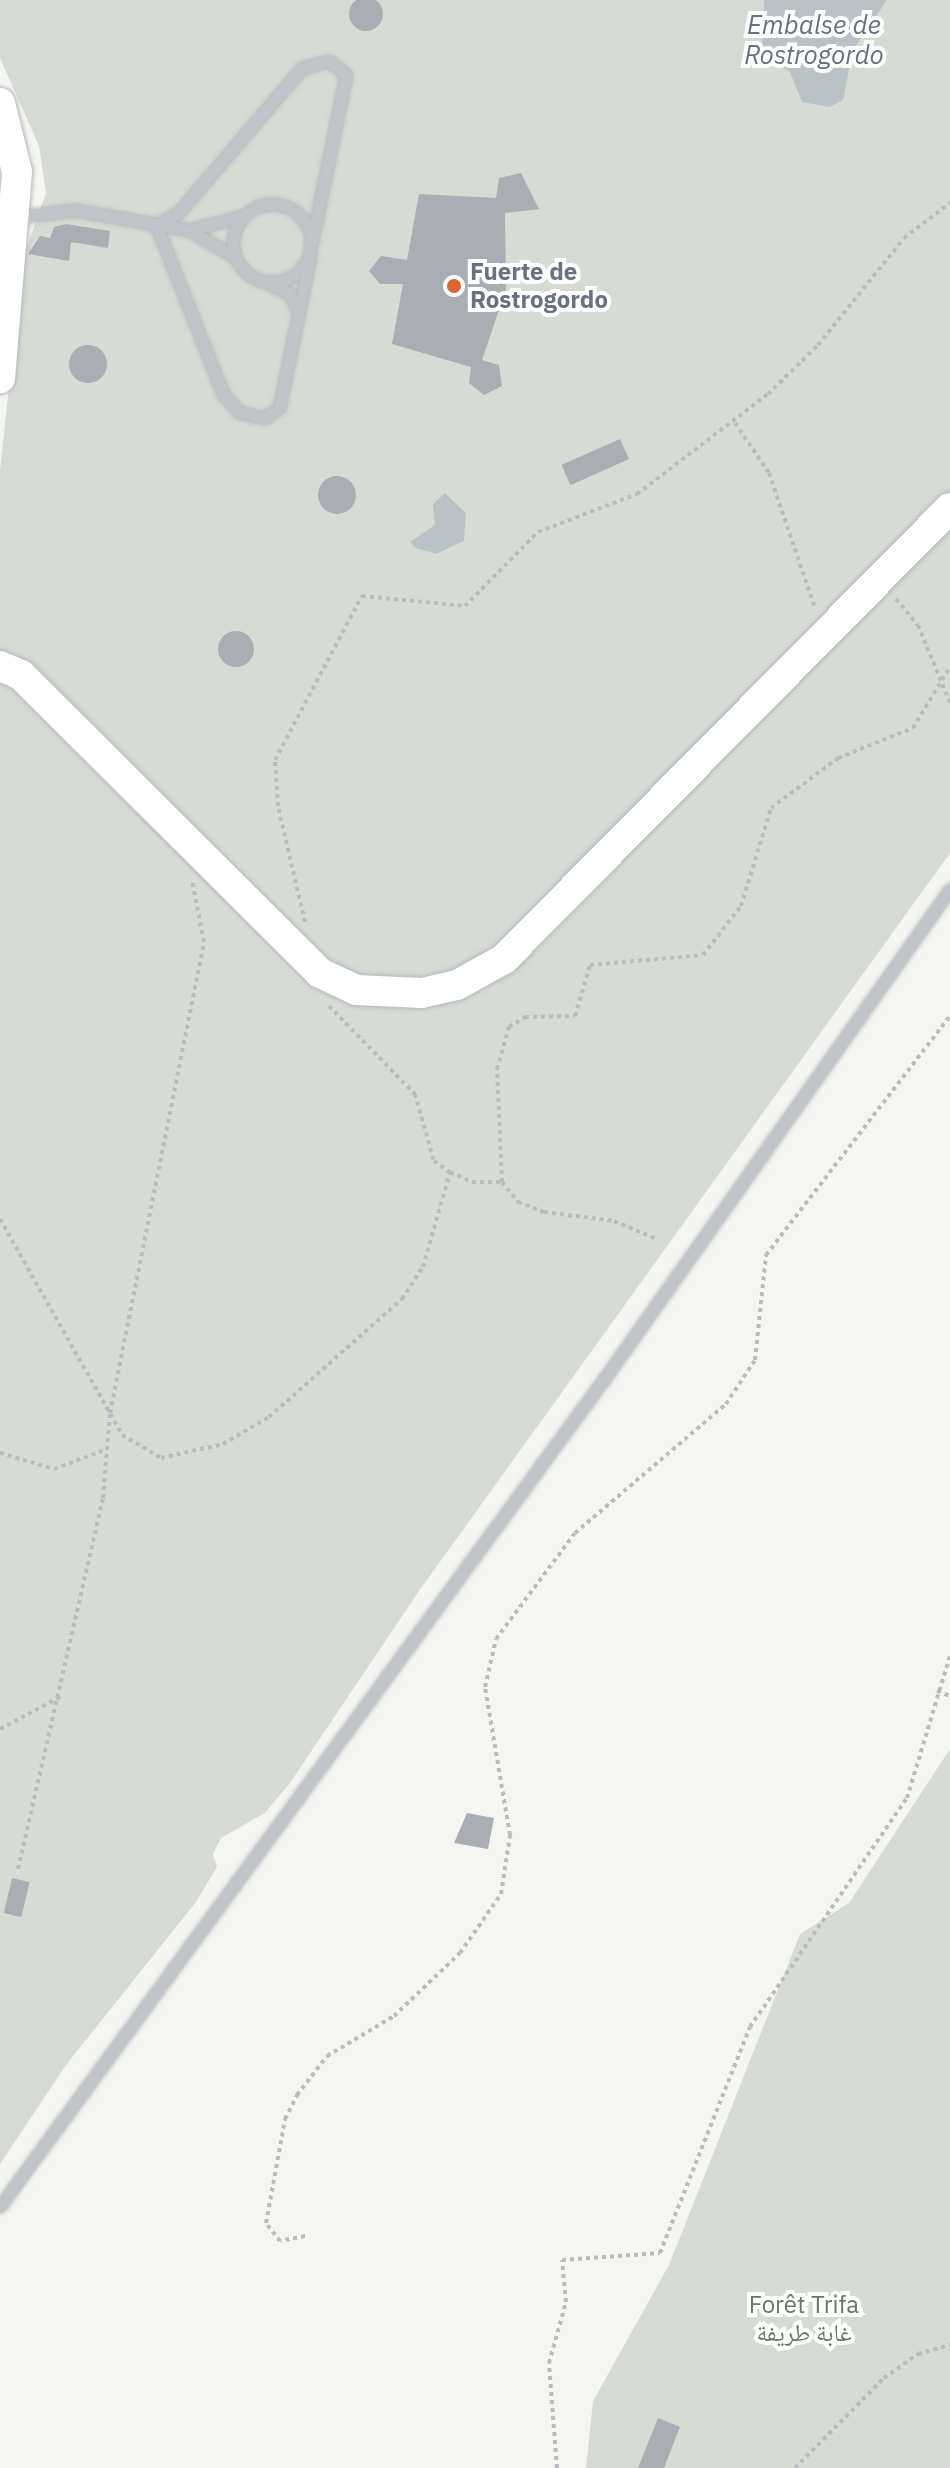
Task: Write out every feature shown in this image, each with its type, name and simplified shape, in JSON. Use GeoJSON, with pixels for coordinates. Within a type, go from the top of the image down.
{"type":"FeatureCollection","features":[{"type":"Feature","properties":{"kind":"street"},"geometry":{"type":"LineString","coordinates":[[0,103],[14,144],[0,378]]}},
{"type":"Feature","properties":{"kind":"street"},"geometry":{"type":"LineString","coordinates":[[0,666],[21,675],[300,955],[335,981],[391,995],[483,974],[950,508]]}},
{"type":"Feature","properties":{"kind":"lane"},"geometry":{"type":"LineString","coordinates":[[329,61],[346,75],[279,408],[264,418],[239,412],[223,394],[156,225],[178,213],[302,68],[329,61]]}},
{"type":"Feature","properties":{"kind":"lane"},"geometry":{"type":"LineString","coordinates":[[189,230],[280,204],[296,211],[312,240]]}},
{"type":"Feature","properties":{"kind":"lane"},"geometry":{"type":"LineString","coordinates":[[8,221],[75,210],[189,230],[228,248],[238,263],[267,283],[289,293],[297,309]]}},
{"type":"Feature","properties":{"kind":"lane"},"geometry":{"type":"LineString","coordinates":[[238,263],[234,231],[244,215]]}},
{"type":"Feature","properties":{"kind":"lane"},"geometry":{"type":"LineString","coordinates":[[267,283],[288,280],[310,257]]}},
{"type":"Feature","properties":{"kind":"lane"},"geometry":{"type":"LineString","coordinates":[[0,2206],[609,1372],[950,889]]}},
{"type":"Feature","properties":{"kind":"path"},"geometry":{"type":"LineString","coordinates":[[300,955],[305,904],[278,806],[275,760],[355,604],[373,594],[465,606],[538,532],[637,494],[735,423],[818,345],[904,238],[950,203]]}},
{"type":"Feature","properties":{"kind":"path"},"geometry":{"type":"LineString","coordinates":[[735,423],[769,473],[801,584],[831,630]]}},
{"type":"Feature","properties":{"kind":"path"},"geometry":{"type":"LineString","coordinates":[[883,577],[918,625],[939,683],[950,703]]}},
{"type":"Feature","properties":{"kind":"path"},"geometry":{"type":"LineString","coordinates":[[657,1239],[614,1221],[518,1202],[502,1182],[497,1069],[509,1027],[525,1017],[575,1016],[590,965],[703,955],[741,906],[771,808],[838,758],[913,728],[950,667]]}},
{"type":"Feature","properties":{"kind":"path"},"geometry":{"type":"LineString","coordinates":[[18,1869],[60,1697],[107,1449],[110,1413],[204,942],[191,885],[200,856]]}},
{"type":"Feature","properties":{"kind":"path"},"geometry":{"type":"LineString","coordinates":[[326,1000],[415,1094],[434,1161],[472,1182],[502,1182]]}},
{"type":"Feature","properties":{"kind":"path"},"geometry":{"type":"LineString","coordinates":[[305,2236],[280,2241],[266,2223],[285,2119],[297,2095],[327,2056],[394,2016],[460,1953],[501,1894],[510,1835],[485,1687],[496,1639],[575,1533],[726,1404],[755,1360],[766,1255],[950,1016]]}},
{"type":"Feature","properties":{"kind":"path"},"geometry":{"type":"LineString","coordinates":[[0,1219],[122,1435],[161,1458],[223,1444],[269,1417],[402,1299],[423,1267],[450,1172]]}},
{"type":"Feature","properties":{"kind":"path"},"geometry":{"type":"LineString","coordinates":[[0,1453],[54,1469],[107,1449]]}},
{"type":"Feature","properties":{"kind":"path"},"geometry":{"type":"LineString","coordinates":[[557,2468],[549,2363],[566,2302],[562,2260],[660,2253],[750,2027],[907,1798],[950,1656]]}},
{"type":"Feature","properties":{"kind":"path"},"geometry":{"type":"LineString","coordinates":[[937,1691],[950,1696]]}},
{"type":"Feature","properties":{"kind":"path"},"geometry":{"type":"LineString","coordinates":[[0,1729],[60,1697]]}},
{"type":"Feature","properties":{"kind":"path"},"geometry":{"type":"LineString","coordinates":[[795,2468],[884,2378],[918,2354],[950,2345]]}},
{"type":"Feature","properties":{"kind":"green space"},"geometry":{"type":"Polygon","coordinates":[[[0,0],[950,0],[950,853],[419,1591],[290,1783],[265,1813],[221,1838],[213,1854],[217,1867],[196,1902],[66,2065],[0,2164],[0,470],[23,258],[46,193],[39,146],[0,58],[0,0]]]}},
{"type":"Feature","properties":{"kind":"green space","name":"Forêt Trifa غابة طريفة"},"geometry":{"type":"Polygon","coordinates":[[[950,1749],[950,2468],[586,2468],[593,2401],[669,2265],[800,1934],[849,1903],[950,1749]]]}},
{"type":"Feature","properties":{"kind":"water","name":"Embalse de Rostrogordo"},"geometry":{"type":"Polygon","coordinates":[[[764,0],[887,0],[853,50],[843,100],[830,107],[802,102],[790,72],[762,52],[764,0]]]}},
{"type":"Feature","properties":{"kind":"water"},"geometry":{"type":"Polygon","coordinates":[[[445,493],[466,513],[464,541],[436,554],[416,548],[410,542],[435,525],[433,504],[445,493]]]}},
{"type":"Feature","properties":{"kind":"building"},"geometry":{"type":"Polygon","coordinates":[[[366,-3],[378,2],[383,14],[378,26],[366,31],[354,26],[349,14],[354,2],[366,-3]]]}},
{"type":"Feature","properties":{"kind":"building","name":"Fuerte de Rostrogordo"},"geometry":{"type":"Polygon","coordinates":[[[521,173],[539,209],[505,213],[506,289],[482,360],[499,365],[502,386],[484,395],[469,383],[471,367],[392,344],[403,284],[380,284],[369,271],[381,256],[407,260],[419,194],[496,198],[499,178],[521,173]]]}},
{"type":"Feature","properties":{"kind":"building"},"geometry":{"type":"Polygon","coordinates":[[[66,224],[110,231],[108,248],[71,242],[69,261],[28,254],[40,236],[50,238],[54,227],[66,224]]]}},
{"type":"Feature","properties":{"kind":"building"},"geometry":{"type":"Polygon","coordinates":[[[88,345],[101,351],[107,364],[101,377],[88,383],[75,377],[69,364],[75,351],[88,345]]]}},
{"type":"Feature","properties":{"kind":"building"},"geometry":{"type":"Polygon","coordinates":[[[620,439],[629,459],[570,485],[562,465],[620,439]]]}},
{"type":"Feature","properties":{"kind":"building"},"geometry":{"type":"Polygon","coordinates":[[[337,476],[350,482],[356,495],[350,508],[337,514],[324,508],[318,495],[324,482],[337,476]]]}},
{"type":"Feature","properties":{"kind":"building"},"geometry":{"type":"Polygon","coordinates":[[[236,631],[249,636],[254,649],[249,662],[236,667],[223,662],[218,649],[223,636],[236,631]]]}},
{"type":"Feature","properties":{"kind":"building"},"geometry":{"type":"Polygon","coordinates":[[[467,1813],[494,1818],[488,1849],[454,1843],[467,1813]]]}},
{"type":"Feature","properties":{"kind":"building"},"geometry":{"type":"Polygon","coordinates":[[[12,1878],[30,1882],[21,1917],[4,1913],[12,1878]]]}},
{"type":"Feature","properties":{"kind":"building"},"geometry":{"type":"Polygon","coordinates":[[[658,2418],[680,2427],[664,2468],[638,2468],[658,2418]]]}},
{"type":"Feature","properties":{"kind":"place","name":"Fuerte de Rostrogordo"},"geometry":{"type":"Point","coordinates":[454,286]}}]}
